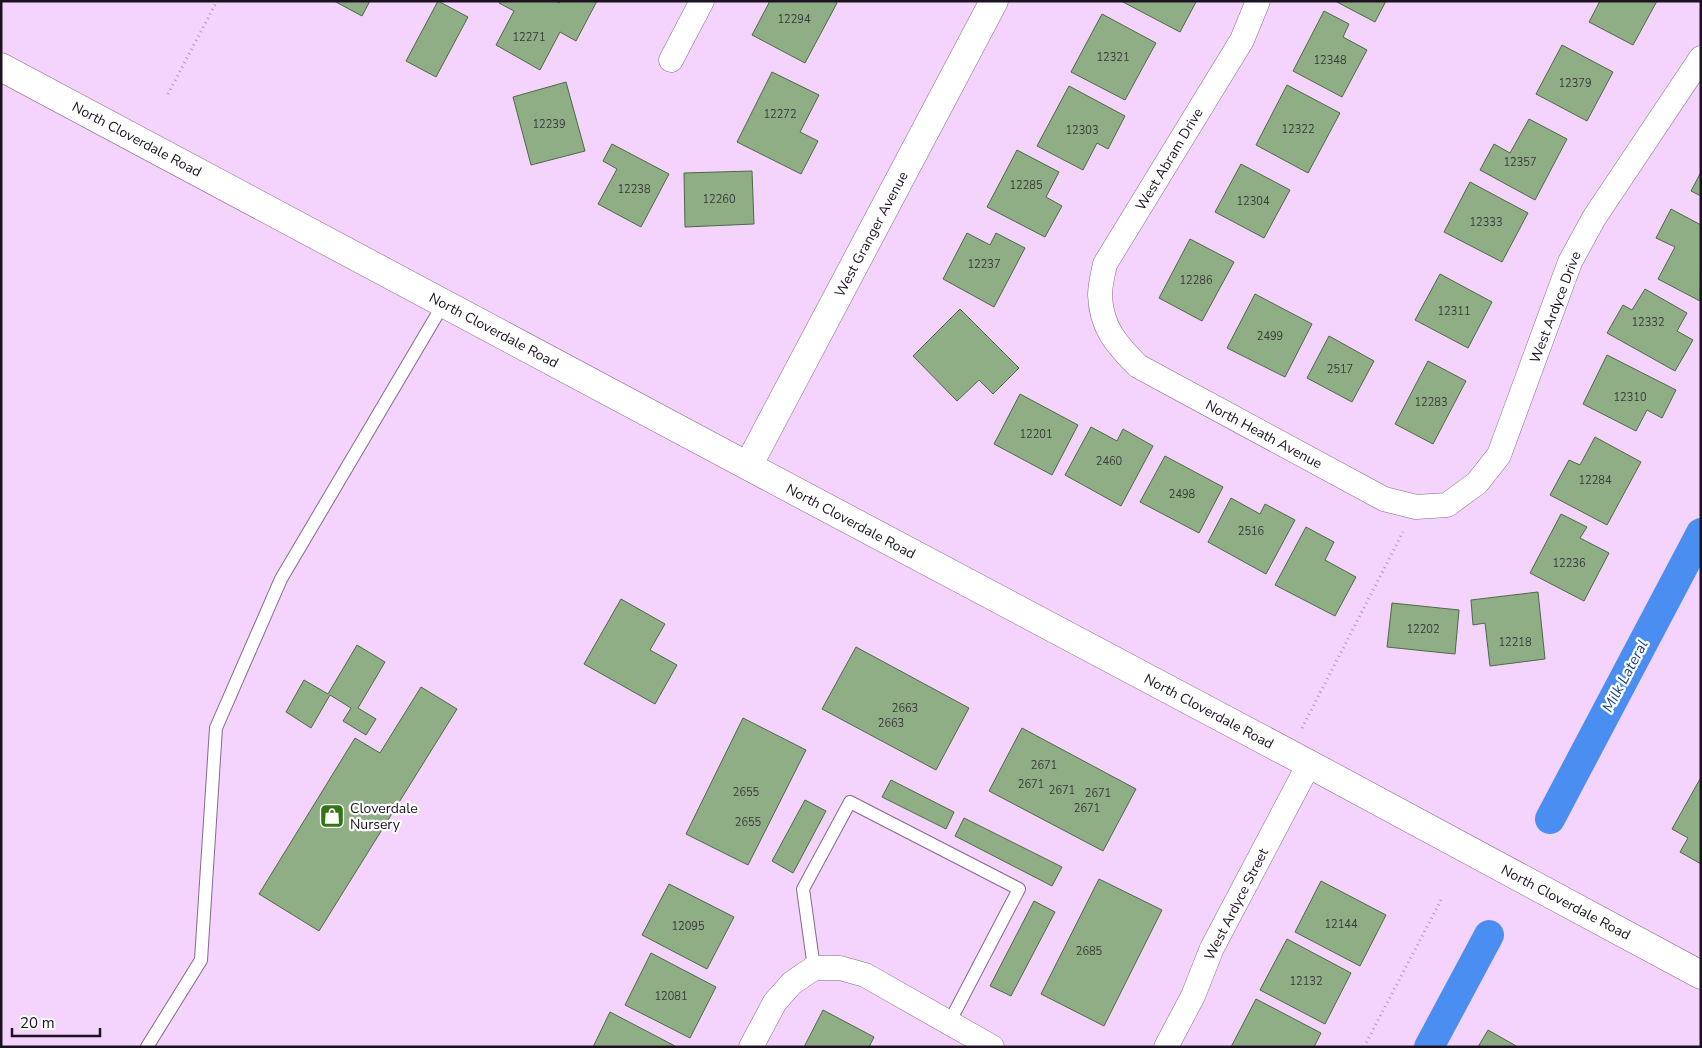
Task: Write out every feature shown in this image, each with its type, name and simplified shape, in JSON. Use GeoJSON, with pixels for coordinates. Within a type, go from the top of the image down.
{"type":"FeatureCollection","features":[{"type":"Feature","properties":{"kind":"main road","name":"West Granger Avenue"},"geometry":{"type":"LineString","coordinates":[[748,466],[994,1]]}},
{"type":"Feature","properties":{"kind":"main road","name":"North Cloverdale Road"},"geometry":{"type":"LineString","coordinates":[[1,67],[1701,974]]}},
{"type":"Feature","properties":{"kind":"street"},"geometry":{"type":"LineString","coordinates":[[670,60],[702,1]]}},
{"type":"Feature","properties":{"kind":"street","name":"West Abram Drive"},"geometry":{"type":"LineString","coordinates":[[1103,321],[1100,294],[1105,264],[1242,40],[1258,1]]}},
{"type":"Feature","properties":{"kind":"street","name":"West Ardyce Drive"},"geometry":{"type":"LineString","coordinates":[[1447,505],[1477,483],[1499,455],[1570,262],[1594,218],[1701,58]]}},
{"type":"Feature","properties":{"kind":"street","name":"North Heath Avenue"},"geometry":{"type":"LineString","coordinates":[[1103,321],[1118,346],[1138,366],[1384,499],[1416,507],[1447,505]]}},
{"type":"Feature","properties":{"kind":"street","name":"West Ardyce Street"},"geometry":{"type":"LineString","coordinates":[[1166,1047],[1193,996],[1212,948],[1299,759]]}},
{"type":"Feature","properties":{"kind":"street"},"geometry":{"type":"LineString","coordinates":[[751,1047],[775,1002],[792,983],[814,968],[840,968],[865,975],[992,1047]]}},
{"type":"Feature","properties":{"kind":"lane"},"geometry":{"type":"LineString","coordinates":[[147,1047],[201,960],[216,728],[281,579],[444,303]]}},
{"type":"Feature","properties":{"kind":"lane"},"geometry":{"type":"LineString","coordinates":[[814,968],[803,889],[850,802],[1019,889],[949,1023]]}},
{"type":"Feature","properties":{"kind":"path"},"geometry":{"type":"LineString","coordinates":[[168,94],[217,1]]}},
{"type":"Feature","properties":{"kind":"path"},"geometry":{"type":"LineString","coordinates":[[1299,759],[1416,507]]}},
{"type":"Feature","properties":{"kind":"path"},"geometry":{"type":"LineString","coordinates":[[1364,1047],[1441,900]]}},
{"type":"Feature","properties":{"kind":"building"},"geometry":{"type":"Polygon","coordinates":[[[334,1],[370,1],[362,16],[334,1]]]}},
{"type":"Feature","properties":{"kind":"building"},"geometry":{"type":"Polygon","coordinates":[[[438,1],[468,17],[436,77],[406,61],[438,1]]]}},
{"type":"Feature","properties":{"kind":"building"},"geometry":{"type":"Polygon","coordinates":[[[500,1],[556,1],[559,3],[560,1],[597,1],[576,41],[560,32],[540,70],[496,45],[514,11],[499,3],[500,1]]]}},
{"type":"Feature","properties":{"kind":"building"},"geometry":{"type":"Polygon","coordinates":[[[770,1],[834,1],[837,3],[805,63],[752,35],[770,1]]]}},
{"type":"Feature","properties":{"kind":"building"},"geometry":{"type":"Polygon","coordinates":[[[1121,1],[1194,1],[1196,2],[1180,32],[1121,1]]]}},
{"type":"Feature","properties":{"kind":"building"},"geometry":{"type":"Polygon","coordinates":[[[1335,1],[1386,1],[1375,22],[1335,1]]]}},
{"type":"Feature","properties":{"kind":"building"},"geometry":{"type":"Polygon","coordinates":[[[1600,1],[1657,1],[1633,45],[1589,22],[1600,1]]]}},
{"type":"Feature","properties":{"kind":"building"},"geometry":{"type":"Polygon","coordinates":[[[1324,11],[1349,24],[1343,37],[1367,50],[1342,97],[1293,71],[1324,11]]]}},
{"type":"Feature","properties":{"kind":"building"},"geometry":{"type":"Polygon","coordinates":[[[1102,14],[1156,43],[1125,100],[1071,72],[1102,14]]]}},
{"type":"Feature","properties":{"kind":"building"},"geometry":{"type":"Polygon","coordinates":[[[1562,45],[1613,72],[1587,121],[1536,94],[1562,45]]]}},
{"type":"Feature","properties":{"kind":"building"},"geometry":{"type":"Polygon","coordinates":[[[772,72],[819,95],[800,132],[818,141],[801,174],[737,142],[772,72]]]}},
{"type":"Feature","properties":{"kind":"building"},"geometry":{"type":"Polygon","coordinates":[[[566,82],[585,151],[531,165],[513,97],[566,82]]]}},
{"type":"Feature","properties":{"kind":"building"},"geometry":{"type":"Polygon","coordinates":[[[1287,85],[1340,113],[1308,173],[1256,145],[1287,85]]]}},
{"type":"Feature","properties":{"kind":"building"},"geometry":{"type":"Polygon","coordinates":[[[1069,86],[1125,116],[1108,149],[1097,143],[1083,170],[1037,146],[1069,86]]]}},
{"type":"Feature","properties":{"kind":"building"},"geometry":{"type":"Polygon","coordinates":[[[1529,119],[1567,139],[1535,200],[1480,170],[1494,144],[1510,153],[1529,119]]]}},
{"type":"Feature","properties":{"kind":"building"},"geometry":{"type":"Polygon","coordinates":[[[612,144],[669,174],[641,227],[598,204],[617,169],[603,161],[612,144]]]}},
{"type":"Feature","properties":{"kind":"building"},"geometry":{"type":"Polygon","coordinates":[[[1017,150],[1059,172],[1046,197],[1062,206],[1045,237],[987,207],[1017,150]]]}},
{"type":"Feature","properties":{"kind":"building"},"geometry":{"type":"Polygon","coordinates":[[[1241,164],[1290,190],[1264,238],[1215,212],[1241,164]]]}},
{"type":"Feature","properties":{"kind":"building"},"geometry":{"type":"Polygon","coordinates":[[[752,171],[754,224],[685,227],[684,173],[752,171]]]}},
{"type":"Feature","properties":{"kind":"building"},"geometry":{"type":"Polygon","coordinates":[[[1701,172],[1701,196],[1691,191],[1701,172]]]}},
{"type":"Feature","properties":{"kind":"building"},"geometry":{"type":"Polygon","coordinates":[[[1470,182],[1528,213],[1502,262],[1444,232],[1470,182]]]}},
{"type":"Feature","properties":{"kind":"building"},"geometry":{"type":"Polygon","coordinates":[[[1671,209],[1701,225],[1700,301],[1658,279],[1675,247],[1656,238],[1671,209]]]}},
{"type":"Feature","properties":{"kind":"building"},"geometry":{"type":"Polygon","coordinates":[[[967,233],[990,245],[996,233],[1025,248],[994,307],[943,279],[967,233]]]}},
{"type":"Feature","properties":{"kind":"building"},"geometry":{"type":"Polygon","coordinates":[[[1190,239],[1234,262],[1202,321],[1159,298],[1190,239]]]}},
{"type":"Feature","properties":{"kind":"building"},"geometry":{"type":"Polygon","coordinates":[[[1440,274],[1492,302],[1468,348],[1415,320],[1440,274]]]}},
{"type":"Feature","properties":{"kind":"building"},"geometry":{"type":"Polygon","coordinates":[[[1645,289],[1687,313],[1677,331],[1693,340],[1675,371],[1607,333],[1623,305],[1632,310],[1645,289]]]}},
{"type":"Feature","properties":{"kind":"building"},"geometry":{"type":"Polygon","coordinates":[[[1255,294],[1312,324],[1285,377],[1227,348],[1255,294]]]}},
{"type":"Feature","properties":{"kind":"building"},"geometry":{"type":"Polygon","coordinates":[[[960,309],[1019,368],[993,394],[979,380],[957,401],[913,356],[960,309]]]}},
{"type":"Feature","properties":{"kind":"building"},"geometry":{"type":"Polygon","coordinates":[[[1329,336],[1374,361],[1352,402],[1307,378],[1329,336]]]}},
{"type":"Feature","properties":{"kind":"building"},"geometry":{"type":"Polygon","coordinates":[[[1607,355],[1676,390],[1662,418],[1647,410],[1636,431],[1583,404],[1607,355]]]}},
{"type":"Feature","properties":{"kind":"building"},"geometry":{"type":"Polygon","coordinates":[[[1428,361],[1466,381],[1433,444],[1395,424],[1428,361]]]}},
{"type":"Feature","properties":{"kind":"building"},"geometry":{"type":"Polygon","coordinates":[[[1020,394],[1078,425],[1052,475],[994,444],[1020,394]]]}},
{"type":"Feature","properties":{"kind":"building"},"geometry":{"type":"Polygon","coordinates":[[[1091,427],[1117,441],[1123,429],[1153,446],[1121,506],[1065,475],[1091,427]]]}},
{"type":"Feature","properties":{"kind":"building"},"geometry":{"type":"Polygon","coordinates":[[[1595,437],[1641,462],[1607,525],[1550,495],[1569,460],[1580,465],[1595,437]]]}},
{"type":"Feature","properties":{"kind":"building"},"geometry":{"type":"Polygon","coordinates":[[[1165,456],[1223,487],[1199,533],[1140,502],[1165,456]]]}},
{"type":"Feature","properties":{"kind":"building"},"geometry":{"type":"Polygon","coordinates":[[[1231,498],[1260,514],[1265,504],[1295,520],[1266,574],[1208,542],[1231,498]]]}},
{"type":"Feature","properties":{"kind":"building"},"geometry":{"type":"Polygon","coordinates":[[[1561,514],[1587,527],[1580,538],[1609,553],[1584,601],[1530,573],[1561,514]]]}},
{"type":"Feature","properties":{"kind":"building"},"geometry":{"type":"Polygon","coordinates":[[[1306,527],[1334,542],[1325,560],[1356,577],[1335,616],[1275,585],[1306,527]]]}},
{"type":"Feature","properties":{"kind":"building"},"geometry":{"type":"Polygon","coordinates":[[[1538,592],[1545,659],[1490,666],[1485,623],[1473,625],[1471,600],[1538,592]]]}},
{"type":"Feature","properties":{"kind":"building"},"geometry":{"type":"Polygon","coordinates":[[[621,599],[665,624],[650,650],[677,665],[655,704],[584,664],[621,599]]]}},
{"type":"Feature","properties":{"kind":"building"},"geometry":{"type":"Polygon","coordinates":[[[1392,603],[1459,610],[1455,654],[1387,647],[1392,603]]]}},
{"type":"Feature","properties":{"kind":"building"},"geometry":{"type":"Polygon","coordinates":[[[357,645],[385,662],[358,708],[376,719],[366,735],[343,721],[351,708],[330,695],[311,728],[286,712],[304,680],[328,694],[357,645]]]}},
{"type":"Feature","properties":{"kind":"building"},"geometry":{"type":"Polygon","coordinates":[[[856,647],[969,708],[936,770],[822,709],[856,647]]]}},
{"type":"Feature","properties":{"kind":"building"},"geometry":{"type":"Polygon","coordinates":[[[421,687],[457,709],[319,931],[259,894],[355,738],[380,753],[421,687]]]}},
{"type":"Feature","properties":{"kind":"building"},"geometry":{"type":"Polygon","coordinates":[[[743,718],[806,750],[748,865],[686,834],[743,718]]]}},
{"type":"Feature","properties":{"kind":"building"},"geometry":{"type":"Polygon","coordinates":[[[1022,728],[1136,789],[1103,851],[989,791],[1022,728]]]}},
{"type":"Feature","properties":{"kind":"building"},"geometry":{"type":"Polygon","coordinates":[[[1700,779],[1701,864],[1680,852],[1688,838],[1672,829],[1700,779]]]}},
{"type":"Feature","properties":{"kind":"building"},"geometry":{"type":"Polygon","coordinates":[[[891,780],[954,812],[946,829],[882,797],[891,780]]]}},
{"type":"Feature","properties":{"kind":"building"},"geometry":{"type":"Polygon","coordinates":[[[805,800],[826,811],[793,873],[772,861],[805,800]]]}},
{"type":"Feature","properties":{"kind":"building"},"geometry":{"type":"Polygon","coordinates":[[[964,818],[1062,867],[1052,886],[955,836],[964,818]]]}},
{"type":"Feature","properties":{"kind":"building"},"geometry":{"type":"Polygon","coordinates":[[[1099,879],[1162,910],[1104,1026],[1041,994],[1099,879]]]}},
{"type":"Feature","properties":{"kind":"building"},"geometry":{"type":"Polygon","coordinates":[[[1321,881],[1386,915],[1360,966],[1295,932],[1321,881]]]}},
{"type":"Feature","properties":{"kind":"building"},"geometry":{"type":"Polygon","coordinates":[[[669,884],[734,917],[707,969],[642,935],[669,884]]]}},
{"type":"Feature","properties":{"kind":"building"},"geometry":{"type":"Polygon","coordinates":[[[1034,901],[1055,912],[1011,996],[990,986],[1034,901]]]}},
{"type":"Feature","properties":{"kind":"building"},"geometry":{"type":"Polygon","coordinates":[[[1287,939],[1351,973],[1325,1024],[1260,990],[1287,939]]]}},
{"type":"Feature","properties":{"kind":"building"},"geometry":{"type":"Polygon","coordinates":[[[651,953],[716,987],[690,1038],[625,1005],[651,953]]]}},
{"type":"Feature","properties":{"kind":"building"},"geometry":{"type":"Polygon","coordinates":[[[1256,999],[1321,1033],[1314,1047],[1231,1047],[1256,999]]]}},
{"type":"Feature","properties":{"kind":"building"},"geometry":{"type":"Polygon","coordinates":[[[823,1010],[874,1037],[869,1047],[804,1047],[823,1010]]]}},
{"type":"Feature","properties":{"kind":"building"},"geometry":{"type":"Polygon","coordinates":[[[610,1012],[675,1046],[675,1047],[593,1047],[610,1012]]]}},
{"type":"Feature","properties":{"kind":"building"},"geometry":{"type":"Polygon","coordinates":[[[1488,1030],[1518,1047],[1478,1047],[1488,1030]]]}},
{"type":"Feature","properties":{"kind":"waterway","name":"Milk Lateral"},"geometry":{"type":"LineString","coordinates":[[1550,819],[1701,533]]}},
{"type":"Feature","properties":{"kind":"waterway","name":"Milk Lateral"},"geometry":{"type":"LineString","coordinates":[[1429,1047],[1489,935]]}},
{"type":"Feature","properties":{"kind":"place","name":"Cloverdale Nursery"},"geometry":{"type":"Point","coordinates":[332,816]}}]}
